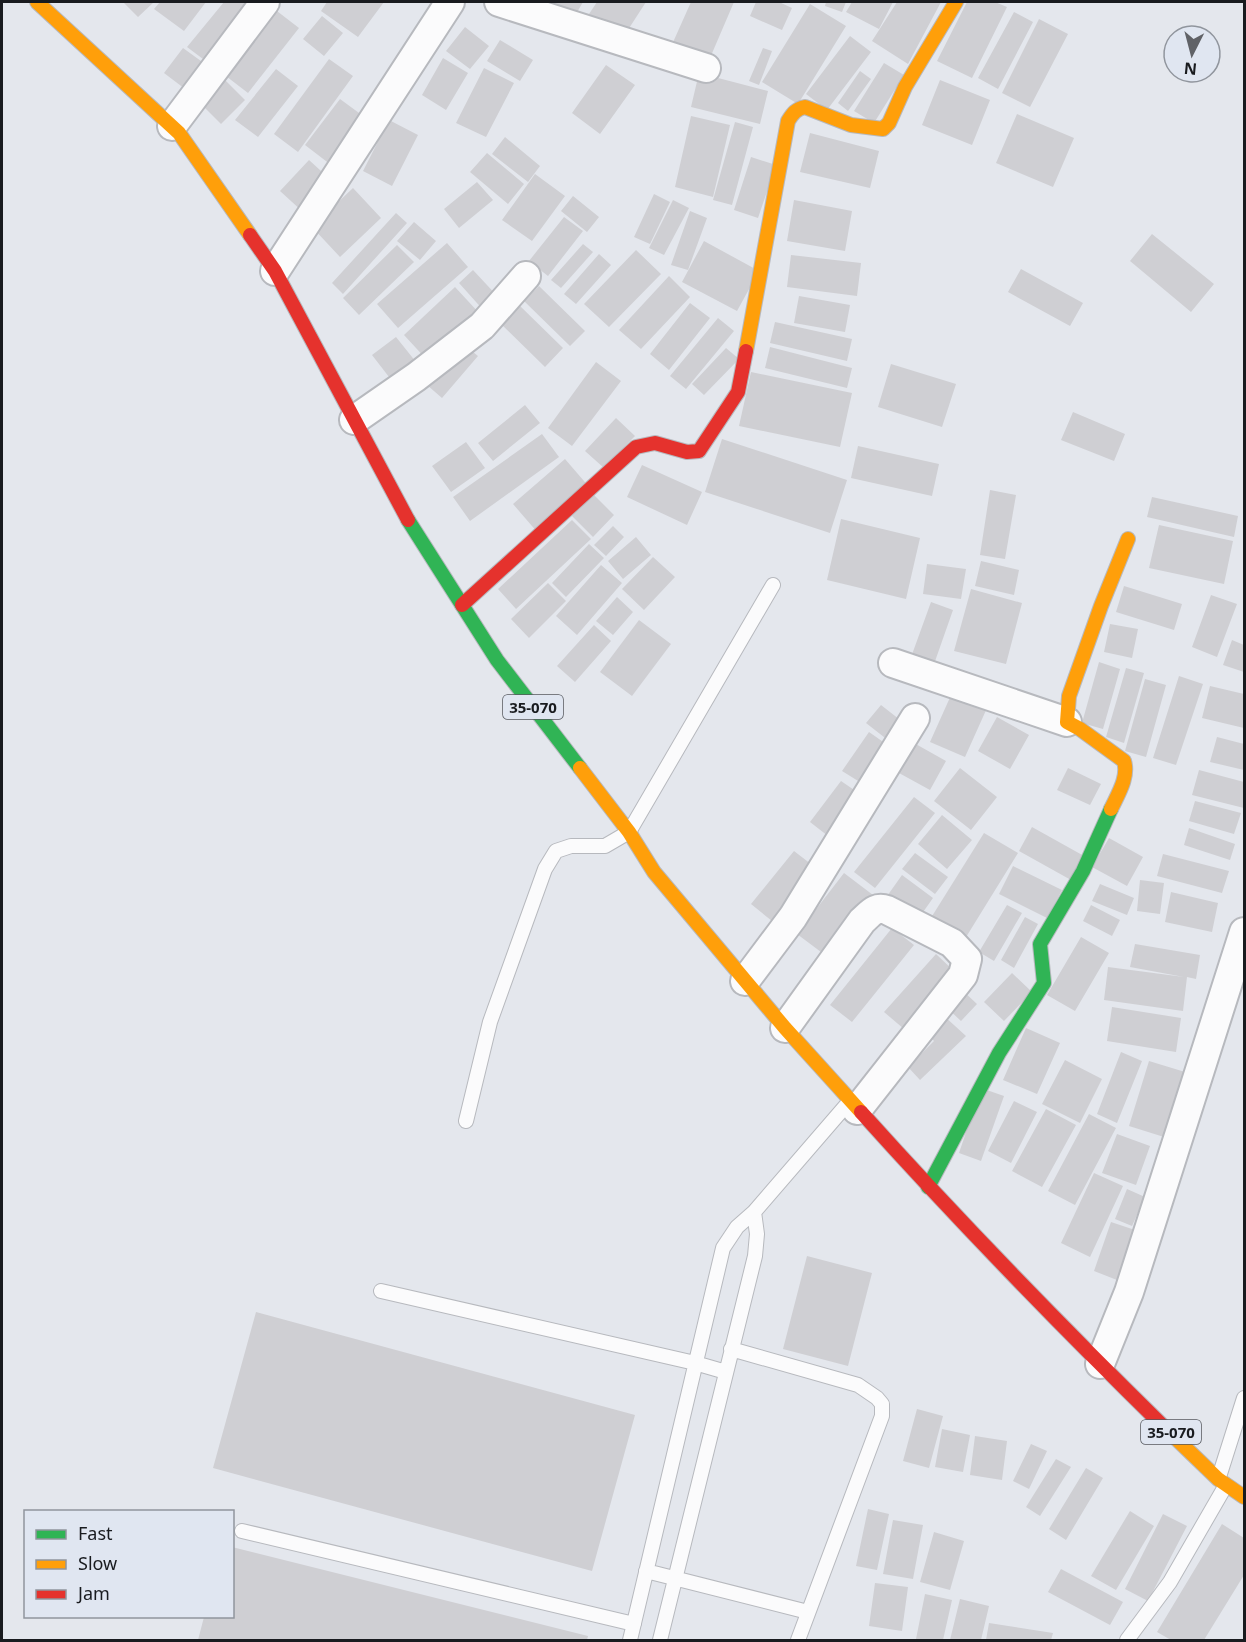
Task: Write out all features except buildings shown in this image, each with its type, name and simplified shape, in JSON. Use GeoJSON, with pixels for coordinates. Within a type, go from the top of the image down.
{"type":"FeatureCollection","features":[{"type":"Feature","properties":{"kind":"main road","name":"35-070"},"geometry":{"type":"LineString","coordinates":[[37,2],[179,133],[275,271],[403,512],[497,660],[628,832],[654,872],[785,1028],[928,1187],[1100,1364],[1222,1482],[1245,1497]]}},
{"type":"Feature","properties":{"kind":"main road"},"geometry":{"type":"LineString","coordinates":[[462,605],[636,447],[656,442],[687,452],[699,451],[738,392],[791,114],[795,109],[806,107],[819,110],[837,121],[864,129],[883,129],[889,123],[905,87],[956,2]]}},
{"type":"Feature","properties":{"kind":"main road"},"geometry":{"type":"LineString","coordinates":[[928,1187],[999,1053],[1044,983],[1045,973],[1039,950],[1040,944],[1083,871],[1124,780],[1126,767],[1124,761],[1080,729],[1066,722],[1069,696],[1101,606],[1128,540]]}},
{"type":"Feature","properties":{"kind":"street"},"geometry":{"type":"LineString","coordinates":[[172,126],[264,2]]}},
{"type":"Feature","properties":{"kind":"street"},"geometry":{"type":"LineString","coordinates":[[275,271],[450,2]]}},
{"type":"Feature","properties":{"kind":"street"},"geometry":{"type":"LineString","coordinates":[[499,2],[706,69]]}},
{"type":"Feature","properties":{"kind":"street"},"geometry":{"type":"LineString","coordinates":[[354,420],[416,377],[482,326],[526,276]]}},
{"type":"Feature","properties":{"kind":"street"},"geometry":{"type":"LineString","coordinates":[[893,663],[1066,722]]}},
{"type":"Feature","properties":{"kind":"street"},"geometry":{"type":"LineString","coordinates":[[746,981],[793,917],[915,718]]}},
{"type":"Feature","properties":{"kind":"street"},"geometry":{"type":"LineString","coordinates":[[785,1028],[862,921],[875,908],[880,907],[887,910],[952,943],[967,959],[963,975],[853,1106]]}},
{"type":"Feature","properties":{"kind":"street"},"geometry":{"type":"LineString","coordinates":[[1100,1364],[1129,1292],[1245,932]]}},
{"type":"Feature","properties":{"kind":"lane"},"geometry":{"type":"LineString","coordinates":[[466,1121],[490,1022],[545,869],[556,851],[571,846],[605,846],[628,832],[773,585]]}},
{"type":"Feature","properties":{"kind":"lane"},"geometry":{"type":"LineString","coordinates":[[630,1641],[723,1248],[737,1227],[754,1212],[853,1106]]}},
{"type":"Feature","properties":{"kind":"lane"},"geometry":{"type":"LineString","coordinates":[[660,1641],[755,1256],[757,1234],[754,1212]]}},
{"type":"Feature","properties":{"kind":"lane"},"geometry":{"type":"LineString","coordinates":[[381,1291],[726,1372]]}},
{"type":"Feature","properties":{"kind":"lane"},"geometry":{"type":"LineString","coordinates":[[731,1349],[858,1385],[878,1398],[882,1404],[882,1416],[798,1641]]}},
{"type":"Feature","properties":{"kind":"lane"},"geometry":{"type":"LineString","coordinates":[[1127,1641],[1170,1582],[1222,1482],[1245,1398]]}},
{"type":"Feature","properties":{"kind":"lane"},"geometry":{"type":"LineString","coordinates":[[242,1531],[634,1624]]}},
{"type":"Feature","properties":{"kind":"lane"},"geometry":{"type":"LineString","coordinates":[[646,1571],[808,1612]]}},
{"type":"Feature","properties":{"kind":"traffic: fast"},"geometry":{"type":"LineString","coordinates":[[408,520],[497,660],[580,768]]}},
{"type":"Feature","properties":{"kind":"traffic: fast"},"geometry":{"type":"LineString","coordinates":[[928,1187],[999,1053],[1044,983],[1040,944],[1083,871],[1111,809]]}},
{"type":"Feature","properties":{"kind":"traffic: slow"},"geometry":{"type":"LineString","coordinates":[[37,2],[179,133],[250,235]]}},
{"type":"Feature","properties":{"kind":"traffic: slow"},"geometry":{"type":"LineString","coordinates":[[746,351],[788,121],[795,112],[805,107],[851,125],[883,129],[889,123],[905,87],[956,2]]}},
{"type":"Feature","properties":{"kind":"traffic: slow"},"geometry":{"type":"LineString","coordinates":[[1111,809],[1124,779],[1124,761],[1067,722],[1069,696],[1128,539]]}},
{"type":"Feature","properties":{"kind":"traffic: slow"},"geometry":{"type":"LineString","coordinates":[[580,768],[629,832],[654,872],[785,1028],[861,1112]]}},
{"type":"Feature","properties":{"kind":"traffic: slow"},"geometry":{"type":"LineString","coordinates":[[1164,1427],[1218,1479],[1244,1497]]}},
{"type":"Feature","properties":{"kind":"traffic: jam"},"geometry":{"type":"LineString","coordinates":[[250,235],[275,271],[408,520]]}},
{"type":"Feature","properties":{"kind":"traffic: jam"},"geometry":{"type":"LineString","coordinates":[[462,605],[636,447],[655,443],[687,452],[699,451],[738,392],[746,351]]}},
{"type":"Feature","properties":{"kind":"traffic: jam"},"geometry":{"type":"LineString","coordinates":[[861,1112],[1010,1272],[1164,1427]]}}]}
